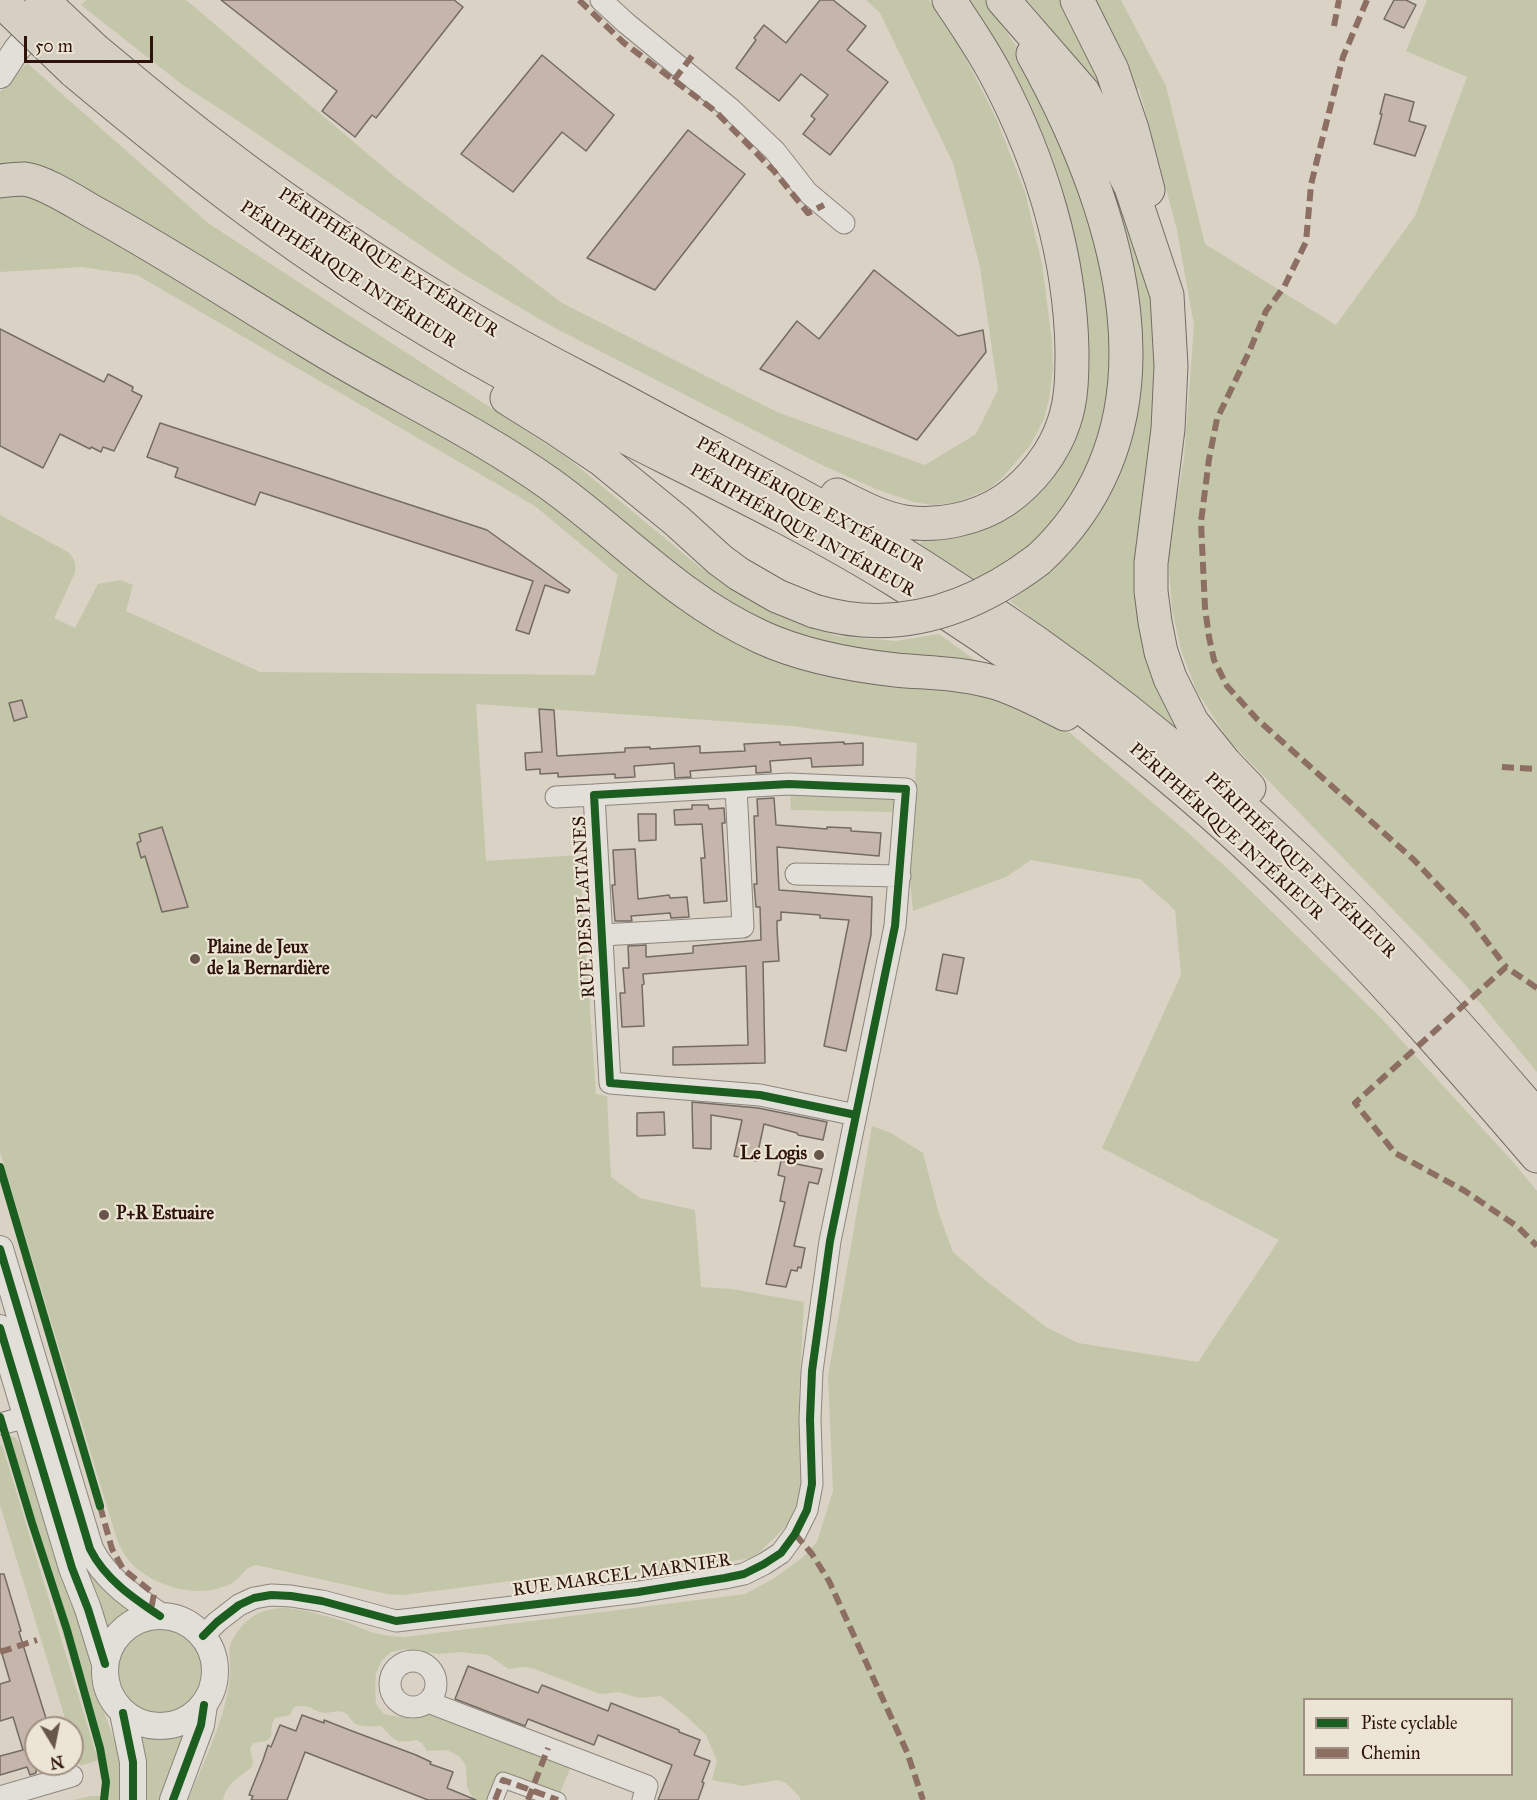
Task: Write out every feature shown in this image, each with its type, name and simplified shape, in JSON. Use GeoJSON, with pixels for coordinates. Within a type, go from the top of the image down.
{"type":"FeatureCollection","features":[{"type":"Feature","properties":{"kind":"highway"},"geometry":{"type":"LineString","coordinates":[[0,0],[85,61]]}},
{"type":"Feature","properties":{"kind":"highway"},"geometry":{"type":"LineString","coordinates":[[40,0],[85,61]]}},
{"type":"Feature","properties":{"kind":"highway"},"geometry":{"type":"LineString","coordinates":[[632,406],[651,404],[862,508],[903,522],[939,523],[982,513],[1015,493],[1029,480],[1051,451],[1064,422],[1070,390],[1071,333],[1065,272],[1051,213],[1031,153],[1011,106],[979,44],[949,0]]}},
{"type":"Feature","properties":{"kind":"highway"},"geometry":{"type":"LineString","coordinates":[[1003,0],[1083,92],[1131,187],[1167,295]]}},
{"type":"Feature","properties":{"kind":"highway"},"geometry":{"type":"LineString","coordinates":[[173,153],[181,172],[426,346],[601,459],[739,574],[777,596],[814,611],[851,620],[884,621],[937,612],[977,598],[1017,575],[1056,543],[1095,489],[1105,465],[1116,435],[1126,369],[1127,342],[1118,276],[1091,177],[1066,117],[1003,0]]}},
{"type":"Feature","properties":{"kind":"highway"},"geometry":{"type":"LineString","coordinates":[[1077,0],[1112,70],[1132,129],[1156,222],[1167,295],[1171,366],[1168,429],[1151,563],[1151,591],[1161,652],[1170,678],[1192,722],[1225,763],[1281,824],[1288,849]]}},
{"type":"Feature","properties":{"kind":"highway","name":"PÉRIPHÉRIQUE INTÉRIEUR"},"geometry":{"type":"LineString","coordinates":[[85,61],[173,153],[286,237],[378,299],[424,328],[532,389],[759,504],[896,581],[987,640],[1066,696],[1123,739],[1201,805],[1307,903],[1411,1012],[1537,1156]]}},
{"type":"Feature","properties":{"kind":"highway","name":"PÉRIPHÉRIQUE EXTÉRIEUR"},"geometry":{"type":"LineString","coordinates":[[85,61],[216,148],[353,245],[466,316],[850,523],[995,614],[1104,692],[1212,780],[1288,849],[1430,994],[1537,1117]]}},
{"type":"Feature","properties":{"kind":"highway"},"geometry":{"type":"LineString","coordinates":[[0,181],[26,179],[55,190],[127,231],[317,347],[501,451],[586,511],[663,577],[702,605],[732,622],[763,638],[848,663],[953,675],[992,682],[1032,698],[1066,715],[1144,775],[1233,852],[1255,853]]}},
{"type":"Feature","properties":{"kind":"street"},"geometry":{"type":"LineString","coordinates":[[0,45],[40,0]]}},
{"type":"Feature","properties":{"kind":"street"},"geometry":{"type":"LineString","coordinates":[[0,75],[17,49],[60,0]]}},
{"type":"Feature","properties":{"kind":"street"},"geometry":{"type":"LineString","coordinates":[[601,0],[626,24],[731,109],[776,151],[807,192],[844,223]]}},
{"type":"Feature","properties":{"kind":"street","name":"RUE DES PLATANES"},"geometry":{"type":"LineString","coordinates":[[856,1114],[760,1095],[610,1083],[594,795],[789,784],[906,789]]}},
{"type":"Feature","properties":{"kind":"street"},"geometry":{"type":"LineString","coordinates":[[602,935],[743,927],[736,787]]}},
{"type":"Feature","properties":{"kind":"street","name":"RUE MARCEL MARNIER"},"geometry":{"type":"LineString","coordinates":[[203,1636],[239,1605],[254,1598],[272,1595],[321,1601],[396,1621],[638,1592],[725,1578],[744,1574],[781,1553],[795,1534],[807,1510],[812,1484],[810,1419],[812,1371],[830,1241],[895,926],[906,789]]}},
{"type":"Feature","properties":{"kind":"street"},"geometry":{"type":"LineString","coordinates":[[556,797],[594,795]]}},
{"type":"Feature","properties":{"kind":"street"},"geometry":{"type":"LineString","coordinates":[[796,874],[900,876]]}},
{"type":"Feature","properties":{"kind":"street"},"geometry":{"type":"LineString","coordinates":[[0,1249],[90,1549],[104,1571],[137,1600],[160,1616]]}},
{"type":"Feature","properties":{"kind":"street"},"geometry":{"type":"LineString","coordinates":[[0,1328],[72,1568],[88,1609],[105,1664]]}},
{"type":"Feature","properties":{"kind":"street"},"geometry":{"type":"LineString","coordinates":[[0,1424],[27,1417]]}},
{"type":"Feature","properties":{"kind":"street"},"geometry":{"type":"LineString","coordinates":[[173,1800],[201,1725],[204,1705],[213,1688],[215,1670],[212,1653],[203,1636],[185,1622],[173,1617],[160,1616],[138,1620],[123,1630],[115,1639],[109,1648],[105,1664],[105,1680],[115,1704],[123,1713],[145,1725],[170,1726],[188,1719],[204,1705]]}},
{"type":"Feature","properties":{"kind":"street"},"geometry":{"type":"LineString","coordinates":[[428,1702],[647,1786],[643,1800]]}},
{"type":"Feature","properties":{"kind":"street"},"geometry":{"type":"LineString","coordinates":[[123,1713],[133,1762],[133,1800]]}},
{"type":"Feature","properties":{"kind":"street"},"geometry":{"type":"LineString","coordinates":[[0,1797],[72,1776]]}},
{"type":"Feature","properties":{"kind":"street"},"geometry":{"type":"LineString","coordinates":[[495,1800],[502,1780],[558,1800]]}},
{"type":"Feature","properties":{"kind":"green space"},"geometry":{"type":"Polygon","coordinates":[[[86,0],[186,0],[395,177],[562,303],[779,413],[925,465],[976,434],[998,390],[980,267],[953,163],[880,13],[866,0],[929,0],[957,41],[996,118],[1025,192],[1042,264],[1052,341],[1053,369],[1044,419],[1030,446],[1002,478],[990,488],[973,496],[953,503],[933,505],[913,502],[876,489],[822,465],[553,327],[460,272],[184,86],[81,5],[86,0]]]}},
{"type":"Feature","properties":{"kind":"green space"},"geometry":{"type":"Polygon","coordinates":[[[957,0],[985,0],[1037,77],[1070,153],[1117,315],[1099,452],[1035,552],[981,586],[918,547],[927,531],[1027,495],[1078,323],[957,0]]]}},
{"type":"Feature","properties":{"kind":"green space"},"geometry":{"type":"Polygon","coordinates":[[[1027,0],[1121,0],[1166,86],[1205,244],[1336,325],[1415,216],[1467,77],[1406,51],[1427,0],[1537,0],[1537,1072],[1462,981],[1228,739],[1197,692],[1181,650],[1172,610],[1168,555],[1184,458],[1194,325],[1177,230],[1139,88],[1106,104],[1027,0]]]}},
{"type":"Feature","properties":{"kind":"green space"},"geometry":{"type":"Polygon","coordinates":[[[27,63],[208,223],[569,459],[701,568],[779,614],[837,636],[896,641],[939,634],[976,661],[986,691],[1063,727],[1186,831],[1381,1018],[1537,1191],[1537,1800],[801,1800],[786,1783],[778,1780],[743,1786],[712,1780],[717,1761],[706,1735],[661,1696],[639,1698],[619,1692],[600,1694],[532,1668],[509,1669],[488,1655],[460,1652],[439,1654],[404,1649],[391,1652],[382,1660],[376,1673],[376,1704],[384,1714],[412,1719],[429,1713],[572,1764],[557,1800],[503,1780],[495,1800],[473,1800],[467,1787],[466,1766],[459,1756],[447,1750],[427,1751],[422,1743],[416,1740],[403,1742],[396,1740],[381,1726],[359,1725],[343,1712],[325,1713],[305,1706],[294,1707],[290,1715],[275,1718],[271,1737],[266,1741],[253,1743],[250,1748],[252,1767],[231,1784],[223,1800],[188,1800],[225,1705],[230,1674],[231,1642],[242,1625],[265,1611],[285,1608],[300,1610],[343,1621],[378,1634],[405,1637],[745,1594],[773,1579],[802,1558],[817,1542],[833,1491],[828,1376],[872,1126],[891,1133],[923,1153],[939,1214],[953,1252],[1046,1327],[1078,1343],[1198,1362],[1279,1240],[1102,1148],[1181,975],[1175,910],[1140,879],[1031,860],[1006,877],[913,911],[910,880],[917,743],[792,726],[476,704],[486,861],[579,855],[596,1094],[607,1096],[611,1177],[640,1198],[695,1210],[701,1287],[732,1289],[804,1302],[799,1395],[802,1491],[789,1523],[754,1558],[624,1575],[612,1568],[403,1595],[387,1594],[256,1565],[247,1569],[231,1584],[199,1591],[174,1588],[141,1571],[125,1555],[117,1540],[0,1152],[0,515],[68,552],[74,559],[75,573],[54,618],[75,628],[98,584],[120,580],[133,585],[126,611],[260,672],[595,675],[618,575],[535,506],[137,275],[82,267],[0,272],[0,92],[27,63]]]}},
{"type":"Feature","properties":{"kind":"green space"},"geometry":{"type":"Polygon","coordinates":[[[1108,161],[1155,298],[1160,365],[1147,533],[1185,728],[1176,732],[1010,601],[1054,569],[1084,532],[1112,485],[1129,441],[1140,396],[1142,336],[1120,214],[1103,165],[1108,161]]]}},
{"type":"Feature","properties":{"kind":"green space"},"geometry":{"type":"Polygon","coordinates":[[[790,791],[880,794],[894,800],[894,812],[791,810],[790,791]]]}},
{"type":"Feature","properties":{"kind":"green space"},"geometry":{"type":"Polygon","coordinates":[[[8,1435],[16,1438],[28,1462],[84,1637],[96,1689],[118,1751],[125,1780],[122,1800],[73,1800],[103,1796],[101,1761],[4,1437],[8,1435]]]}},
{"type":"Feature","properties":{"kind":"green space"},"geometry":{"type":"Polygon","coordinates":[[[2,1445],[98,1760],[84,1765],[84,1716],[64,1716],[0,1505],[0,1446],[2,1445]]]}},
{"type":"Feature","properties":{"kind":"green space"},"geometry":{"type":"Polygon","coordinates":[[[75,1534],[136,1609],[114,1624],[103,1639],[75,1534]]]}},
{"type":"Feature","properties":{"kind":"green space"},"geometry":{"type":"Polygon","coordinates":[[[160,1626],[177,1629],[191,1639],[201,1653],[204,1670],[201,1687],[191,1701],[177,1711],[160,1714],[143,1711],[129,1701],[119,1687],[116,1670],[119,1653],[129,1639],[143,1629],[160,1626]]]}},
{"type":"Feature","properties":{"kind":"green space"},"geometry":{"type":"Polygon","coordinates":[[[190,1729],[164,1800],[141,1800],[139,1732],[165,1735],[190,1729]]]}},
{"type":"Feature","properties":{"kind":"building"},"geometry":{"type":"Polygon","coordinates":[[[221,0],[454,0],[463,7],[376,118],[372,115],[355,137],[322,111],[337,91],[221,0]]]}},
{"type":"Feature","properties":{"kind":"building"},"geometry":{"type":"Polygon","coordinates":[[[820,0],[833,0],[866,26],[847,50],[888,82],[830,155],[803,134],[815,119],[811,116],[828,95],[801,74],[779,101],[736,68],[764,25],[786,43],[820,0]]]}},
{"type":"Feature","properties":{"kind":"building"},"geometry":{"type":"Polygon","coordinates":[[[1394,0],[1406,0],[1416,5],[1404,28],[1384,19],[1394,0]]]}},
{"type":"Feature","properties":{"kind":"building"},"geometry":{"type":"Polygon","coordinates":[[[542,55],[614,115],[586,151],[562,132],[513,192],[461,154],[542,55]]]}},
{"type":"Feature","properties":{"kind":"building"},"geometry":{"type":"Polygon","coordinates":[[[1385,94],[1414,102],[1409,121],[1426,126],[1415,156],[1374,144],[1385,94]]]}},
{"type":"Feature","properties":{"kind":"building"},"geometry":{"type":"Polygon","coordinates":[[[688,130],[745,174],[655,290],[587,258],[688,130]]]}},
{"type":"Feature","properties":{"kind":"building"},"geometry":{"type":"Polygon","coordinates":[[[874,270],[958,336],[983,330],[986,352],[917,440],[760,369],[797,321],[819,339],[874,270]]]}},
{"type":"Feature","properties":{"kind":"building"},"geometry":{"type":"Polygon","coordinates":[[[0,329],[104,382],[108,374],[133,387],[132,391],[142,396],[114,451],[103,447],[101,452],[91,447],[90,449],[60,434],[43,468],[0,446],[0,329]]]}},
{"type":"Feature","properties":{"kind":"building"},"geometry":{"type":"Polygon","coordinates":[[[160,423],[487,530],[570,590],[568,593],[545,585],[529,634],[516,630],[533,581],[260,492],[255,505],[175,477],[178,468],[147,457],[160,423]]]}},
{"type":"Feature","properties":{"kind":"building"},"geometry":{"type":"Polygon","coordinates":[[[22,700],[27,717],[14,721],[9,703],[22,700]]]}},
{"type":"Feature","properties":{"kind":"building"},"geometry":{"type":"Polygon","coordinates":[[[539,709],[554,710],[557,756],[625,752],[625,748],[700,746],[700,753],[745,751],[744,744],[844,742],[844,744],[863,743],[863,765],[812,767],[811,758],[770,761],[771,772],[756,773],[756,766],[690,771],[691,777],[675,778],[674,763],[634,766],[635,777],[615,778],[615,774],[558,777],[558,773],[540,774],[540,769],[526,770],[525,753],[542,752],[539,709]]]}},
{"type":"Feature","properties":{"kind":"building"},"geometry":{"type":"Polygon","coordinates":[[[774,798],[776,825],[827,829],[827,827],[851,828],[851,831],[881,833],[879,856],[777,847],[779,890],[872,897],[871,935],[846,1051],[824,1046],[849,920],[781,912],[781,920],[777,921],[779,961],[763,962],[765,1063],[673,1065],[673,1047],[748,1045],[746,966],[643,974],[644,1026],[622,1027],[620,993],[625,993],[623,968],[629,968],[628,946],[646,945],[646,957],[693,953],[693,946],[761,940],[760,907],[756,907],[754,884],[757,884],[754,816],[758,816],[757,799],[774,798]]]}},
{"type":"Feature","properties":{"kind":"building"},"geometry":{"type":"Polygon","coordinates":[[[692,805],[708,805],[709,809],[724,808],[725,823],[722,823],[727,901],[704,903],[701,858],[705,858],[702,824],[675,825],[674,810],[692,809],[692,805]]]}},
{"type":"Feature","properties":{"kind":"building"},"geometry":{"type":"Polygon","coordinates":[[[638,814],[656,814],[656,840],[639,841],[638,814]]]}},
{"type":"Feature","properties":{"kind":"building"},"geometry":{"type":"Polygon","coordinates":[[[162,827],[188,907],[162,912],[145,856],[141,858],[137,843],[141,841],[139,834],[162,827]]]}},
{"type":"Feature","properties":{"kind":"building"},"geometry":{"type":"Polygon","coordinates":[[[635,849],[638,899],[669,895],[670,898],[687,897],[689,917],[671,918],[670,913],[631,916],[632,921],[615,921],[612,885],[615,885],[613,850],[635,849]]]}},
{"type":"Feature","properties":{"kind":"building"},"geometry":{"type":"Polygon","coordinates":[[[943,954],[964,958],[957,994],[936,990],[943,954]]]}},
{"type":"Feature","properties":{"kind":"building"},"geometry":{"type":"Polygon","coordinates":[[[692,1102],[758,1108],[827,1122],[823,1140],[764,1124],[756,1161],[734,1156],[742,1120],[711,1115],[711,1149],[693,1148],[692,1102]]]}},
{"type":"Feature","properties":{"kind":"building"},"geometry":{"type":"Polygon","coordinates":[[[664,1112],[665,1135],[637,1136],[637,1113],[664,1112]]]}},
{"type":"Feature","properties":{"kind":"building"},"geometry":{"type":"Polygon","coordinates":[[[781,1161],[822,1169],[818,1184],[809,1182],[794,1246],[805,1248],[801,1268],[798,1267],[797,1271],[791,1270],[786,1287],[766,1284],[785,1202],[780,1201],[785,1177],[778,1175],[781,1161]]]}},
{"type":"Feature","properties":{"kind":"building"},"geometry":{"type":"Polygon","coordinates":[[[0,1574],[4,1574],[45,1716],[24,1716],[24,1768],[0,1775],[0,1756],[23,1750],[13,1717],[0,1721],[0,1684],[10,1681],[0,1647],[0,1574]]]}},
{"type":"Feature","properties":{"kind":"building"},"geometry":{"type":"Polygon","coordinates":[[[468,1666],[538,1693],[542,1685],[608,1711],[611,1703],[700,1740],[694,1755],[710,1761],[698,1800],[658,1800],[672,1765],[598,1735],[594,1745],[528,1719],[525,1726],[455,1699],[468,1666]]]}},
{"type":"Feature","properties":{"kind":"building"},"geometry":{"type":"Polygon","coordinates":[[[302,1715],[324,1723],[324,1720],[416,1755],[431,1762],[430,1764],[453,1772],[447,1788],[476,1800],[428,1800],[305,1752],[287,1800],[251,1800],[253,1796],[249,1795],[268,1745],[271,1747],[280,1725],[296,1731],[302,1715]]]}},
{"type":"Feature","properties":{"kind":"marked path"},"geometry":{"type":"LineString","coordinates":[[579,0],[624,43],[715,111],[774,171],[808,213],[824,205]]}},
{"type":"Feature","properties":{"kind":"marked path"},"geometry":{"type":"LineString","coordinates":[[1334,26],[1339,0]]}},
{"type":"Feature","properties":{"kind":"marked path"},"geometry":{"type":"LineString","coordinates":[[1367,0],[1343,57],[1318,156],[1311,185],[1306,242],[1284,287],[1266,311],[1217,419],[1201,522],[1205,608],[1209,637],[1214,660],[1227,686],[1257,719],[1413,859],[1469,918],[1506,967]]}},
{"type":"Feature","properties":{"kind":"marked path"},"geometry":{"type":"LineString","coordinates":[[674,80],[692,56]]}},
{"type":"Feature","properties":{"kind":"marked path"},"geometry":{"type":"LineString","coordinates":[[1502,767],[1537,769]]}},
{"type":"Feature","properties":{"kind":"marked path"},"geometry":{"type":"LineString","coordinates":[[1537,988],[1506,967],[1355,1103],[1395,1153],[1465,1191],[1518,1227],[1537,1246]]}},
{"type":"Feature","properties":{"kind":"marked path"},"geometry":{"type":"LineString","coordinates":[[100,1506],[112,1549],[123,1569],[154,1594],[151,1610]]}},
{"type":"Feature","properties":{"kind":"marked path"},"geometry":{"type":"LineString","coordinates":[[795,1534],[812,1554],[829,1581],[907,1752],[923,1800]]}},
{"type":"Feature","properties":{"kind":"marked path"},"geometry":{"type":"LineString","coordinates":[[0,1652],[37,1640]]}},
{"type":"Feature","properties":{"kind":"marked path"},"geometry":{"type":"LineString","coordinates":[[528,1800],[548,1748]]}},
{"type":"Feature","properties":{"kind":"marked path"},"geometry":{"type":"LineString","coordinates":[[495,1800],[503,1780],[558,1800]]}},
{"type":"Feature","properties":{"kind":"cycle path"},"geometry":{"type":"LineString","coordinates":[[203,1636],[239,1605],[254,1598],[271,1595],[322,1601],[396,1621],[638,1592],[725,1578],[744,1574],[781,1553],[795,1534],[807,1510],[812,1484],[810,1419],[812,1371],[830,1241],[895,926],[906,789],[789,784],[594,795],[610,1083],[760,1095],[856,1115]]}},
{"type":"Feature","properties":{"kind":"cycle path"},"geometry":{"type":"LineString","coordinates":[[0,1167],[100,1506]]}},
{"type":"Feature","properties":{"kind":"cycle path"},"geometry":{"type":"LineString","coordinates":[[0,1249],[90,1549],[103,1570],[112,1579],[160,1616]]}},
{"type":"Feature","properties":{"kind":"cycle path"},"geometry":{"type":"LineString","coordinates":[[0,1328],[72,1568],[88,1609],[105,1664]]}},
{"type":"Feature","properties":{"kind":"cycle path"},"geometry":{"type":"LineString","coordinates":[[0,1417],[67,1630],[100,1748],[106,1782],[104,1800]]}},
{"type":"Feature","properties":{"kind":"cycle path"},"geometry":{"type":"LineString","coordinates":[[173,1800],[201,1725],[204,1705]]}},
{"type":"Feature","properties":{"kind":"cycle path"},"geometry":{"type":"LineString","coordinates":[[123,1713],[133,1762],[133,1800]]}},
{"type":"Feature","properties":{"kind":"place","name":"Plaine de Jeux de la Bernardière"},"geometry":{"type":"Point","coordinates":[195,959]}},
{"type":"Feature","properties":{"kind":"place","name":"Le Logis"},"geometry":{"type":"Point","coordinates":[819,1155]}},
{"type":"Feature","properties":{"kind":"place","name":"P+R Estuaire"},"geometry":{"type":"Point","coordinates":[104,1215]}}]}
